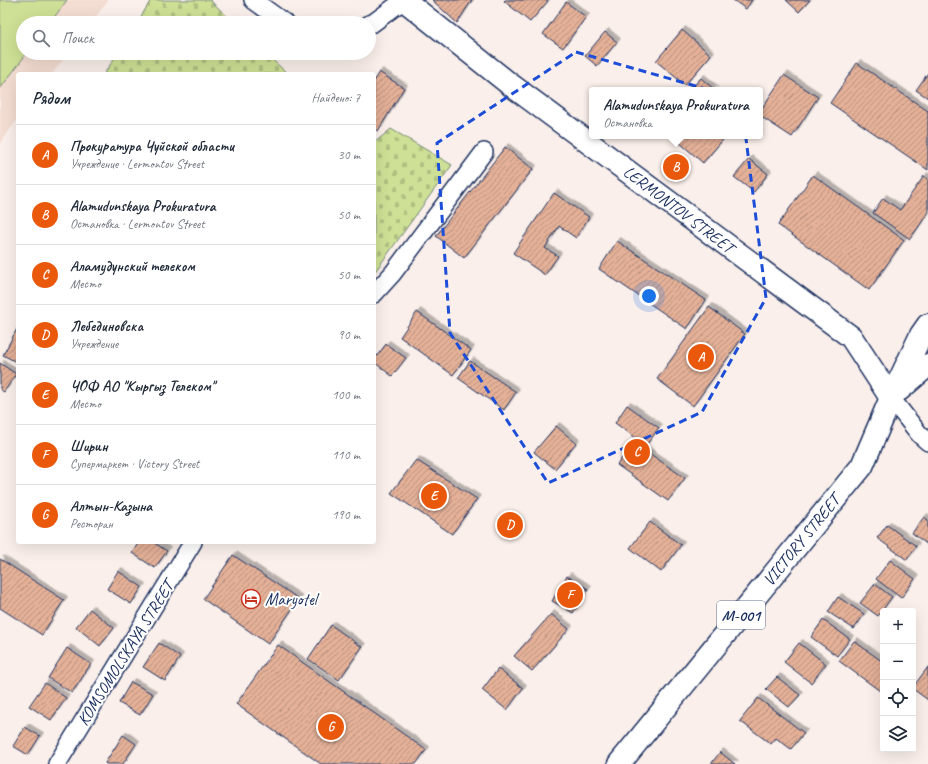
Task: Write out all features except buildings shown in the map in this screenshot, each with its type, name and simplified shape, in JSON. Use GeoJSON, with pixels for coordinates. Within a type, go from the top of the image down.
{"type":"FeatureCollection","features":[{"type":"Feature","properties":{"kind":"main road","name":"LERMONTOV STREET"},"geometry":{"type":"LineString","coordinates":[[404,0],[508,82],[851,337],[890,398]]}},
{"type":"Feature","properties":{"kind":"main road","name":"М-001"},"geometry":{"type":"LineString","coordinates":[[890,398],[921,335],[928,325]]}},
{"type":"Feature","properties":{"kind":"main road","name":"М-001"},"geometry":{"type":"LineString","coordinates":[[890,398],[928,365]]}},
{"type":"Feature","properties":{"kind":"main road","name":"VICTORY STREET"},"geometry":{"type":"LineString","coordinates":[[619,764],[862,466],[890,398]]}},
{"type":"Feature","properties":{"kind":"street"},"geometry":{"type":"LineString","coordinates":[[253,0],[275,16]]}},
{"type":"Feature","properties":{"kind":"street"},"geometry":{"type":"LineString","coordinates":[[376,21],[404,0]]}},
{"type":"Feature","properties":{"kind":"street"},"geometry":{"type":"LineString","coordinates":[[376,292],[393,273],[484,152]]}},
{"type":"Feature","properties":{"kind":"street","name":"LERMONTOV STREET"},"geometry":{"type":"LineString","coordinates":[[890,398],[920,435],[928,442]]}},
{"type":"Feature","properties":{"kind":"street","name":"KOMSOMOLSKAYA STREET"},"geometry":{"type":"LineString","coordinates":[[57,764],[192,544]]}},
{"type":"Feature","properties":{"kind":"highlighted area"},"geometry":{"type":"Polygon","coordinates":[[[576,52],[741,99],[766,298],[702,412],[548,483],[450,333],[437,143],[576,52]]]}},
{"type":"Feature","properties":{"kind":"shaded area"},"geometry":{"type":"Polygon","coordinates":[[[0,0],[108,0],[96,16],[16,16],[16,60],[63,60],[54,72],[16,72],[16,122],[0,143],[0,0]]]}},
{"type":"Feature","properties":{"kind":"green space"},"geometry":{"type":"Polygon","coordinates":[[[0,0],[67,0],[55,16],[16,16],[16,60],[22,60],[0,89],[0,0]]]}},
{"type":"Feature","properties":{"kind":"green space"},"geometry":{"type":"Polygon","coordinates":[[[151,0],[210,0],[227,16],[141,16],[151,0]]]}},
{"type":"Feature","properties":{"kind":"green space"},"geometry":{"type":"Polygon","coordinates":[[[113,60],[273,60],[286,72],[105,72],[113,60]]]}},
{"type":"Feature","properties":{"kind":"green space"},"geometry":{"type":"Polygon","coordinates":[[[391,129],[452,165],[376,270],[376,141],[391,129]]]}},
{"type":"Feature","properties":{"kind":"place","name":"Alamudunskaya Prokuratura"},"geometry":{"type":"Point","coordinates":[676,167]}},
{"type":"Feature","properties":{"kind":"place","name":"Прокуратура Чуйской области"},"geometry":{"type":"Point","coordinates":[701,357]}},
{"type":"Feature","properties":{"kind":"place","name":"Аламудунский телеком"},"geometry":{"type":"Point","coordinates":[637,452]}},
{"type":"Feature","properties":{"kind":"place","name":"ЧОФ АО \"Кыргыз Телеком\""},"geometry":{"type":"Point","coordinates":[434,496]}},
{"type":"Feature","properties":{"kind":"place","name":"Лебединовска"},"geometry":{"type":"Point","coordinates":[510,525]}},
{"type":"Feature","properties":{"kind":"place","name":"Ширин"},"geometry":{"type":"Point","coordinates":[570,595]}},
{"type":"Feature","properties":{"kind":"place","name":"Maryotel"},"geometry":{"type":"Point","coordinates":[251,599]}},
{"type":"Feature","properties":{"kind":"place","name":"Алтын-Казына"},"geometry":{"type":"Point","coordinates":[331,727]}}]}
